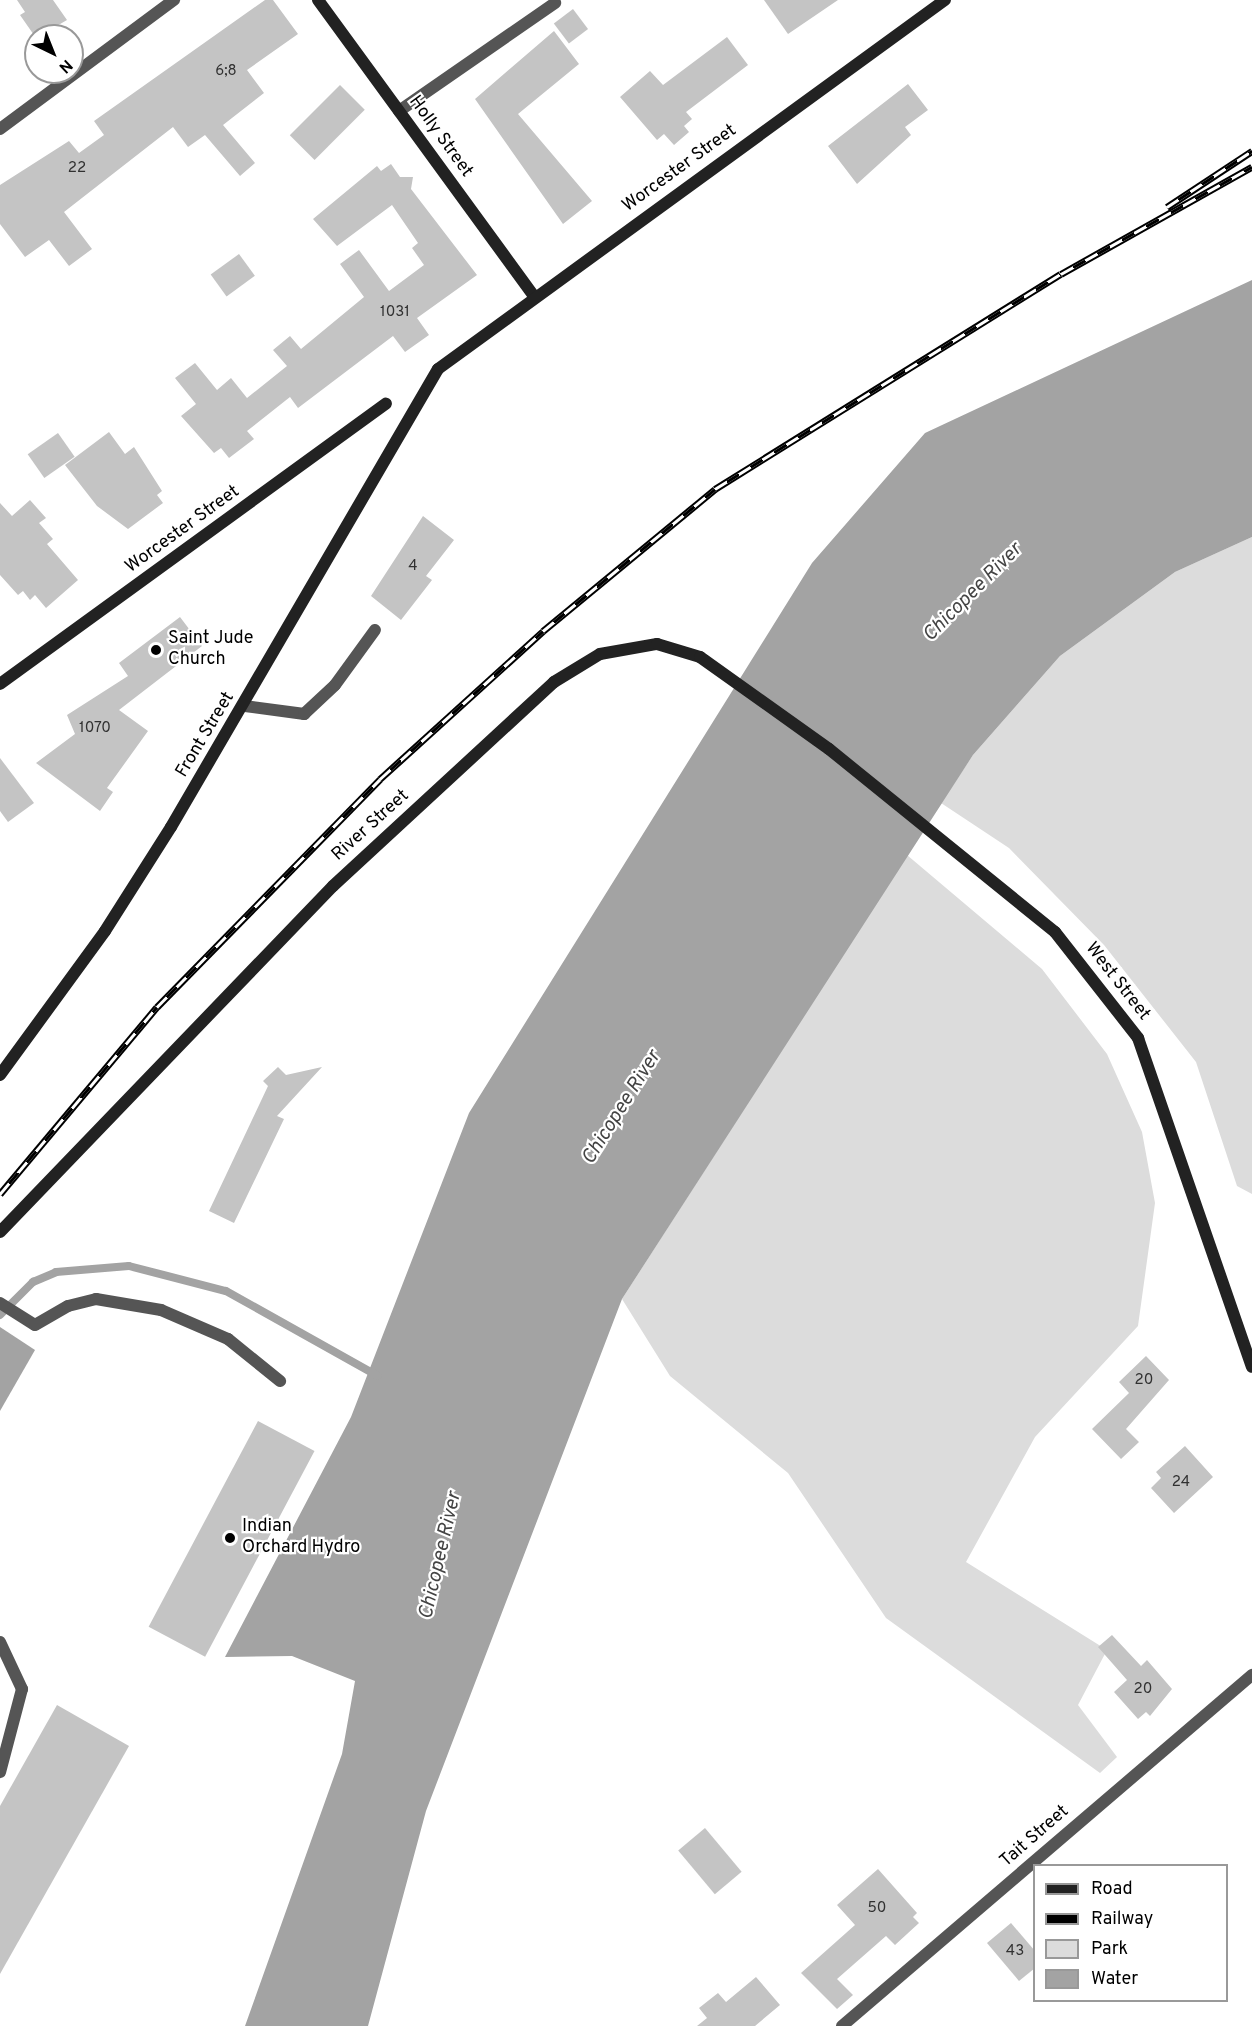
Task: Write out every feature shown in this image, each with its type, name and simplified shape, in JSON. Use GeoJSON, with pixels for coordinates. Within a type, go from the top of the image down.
{"type":"FeatureCollection","features":[{"type":"Feature","properties":{"kind":"main road","name":"Holly Street"},"geometry":{"type":"LineString","coordinates":[[318,0],[534,296]]}},
{"type":"Feature","properties":{"kind":"main road","name":"Worcester Street"},"geometry":{"type":"LineString","coordinates":[[438,369],[534,296],[945,0]]}},
{"type":"Feature","properties":{"kind":"main road","name":"Front Street"},"geometry":{"type":"LineString","coordinates":[[0,1075],[105,931],[245,706],[438,369]]}},
{"type":"Feature","properties":{"kind":"main road","name":"Worcester Street"},"geometry":{"type":"LineString","coordinates":[[0,684],[386,404]]}},
{"type":"Feature","properties":{"kind":"main road","name":"River Street"},"geometry":{"type":"LineString","coordinates":[[0,1232],[333,886],[554,682],[600,654],[643,644],[685,650],[728,676],[829,749]]}},
{"type":"Feature","properties":{"kind":"main road","name":"West Street"},"geometry":{"type":"LineString","coordinates":[[829,749],[942,838],[1055,933],[1138,1038],[1252,1367]]}},
{"type":"Feature","properties":{"kind":"street"},"geometry":{"type":"LineString","coordinates":[[0,129],[174,0]]}},
{"type":"Feature","properties":{"kind":"street"},"geometry":{"type":"LineString","coordinates":[[399,111],[555,3]]}},
{"type":"Feature","properties":{"kind":"street"},"geometry":{"type":"LineString","coordinates":[[245,706],[304,714],[335,685],[375,630]]}},
{"type":"Feature","properties":{"kind":"street"},"geometry":{"type":"LineString","coordinates":[[1,1303],[35,1325],[68,1306],[96,1299],[135,1303],[189,1319],[228,1339],[280,1381]]}},
{"type":"Feature","properties":{"kind":"street"},"geometry":{"type":"LineString","coordinates":[[0,1642],[22,1689],[0,1772]]}},
{"type":"Feature","properties":{"kind":"street","name":"Tait Street"},"geometry":{"type":"LineString","coordinates":[[842,2026],[1252,1675]]}},
{"type":"Feature","properties":{"kind":"green space"},"geometry":{"type":"Polygon","coordinates":[[[1252,537],[1252,1194],[1237,1186],[1196,1062],[1104,945],[1009,848],[941,803],[973,755],[1060,656],[1175,572],[1252,537]]]}},
{"type":"Feature","properties":{"kind":"green space"},"geometry":{"type":"Polygon","coordinates":[[[907,855],[1042,969],[1107,1054],[1142,1132],[1155,1203],[1138,1326],[1035,1437],[966,1562],[1107,1650],[1078,1705],[1117,1757],[1100,1773],[886,1618],[788,1473],[670,1376],[622,1299],[907,855]]]}},
{"type":"Feature","properties":{"kind":"water","name":"Chicopee River"},"geometry":{"type":"Polygon","coordinates":[[[1252,280],[1252,537],[1175,572],[1060,656],[973,755],[622,1299],[426,1811],[368,2026],[245,2026],[342,1754],[355,1681],[292,1656],[225,1657],[351,1417],[469,1113],[812,563],[925,433],[1252,280]]]}},
{"type":"Feature","properties":{"kind":"water"},"geometry":{"type":"Polygon","coordinates":[[[0,1327],[35,1350],[0,1411],[0,1327]]]}},
{"type":"Feature","properties":{"kind":"building"},"geometry":{"type":"Polygon","coordinates":[[[17,0],[53,0],[67,20],[60,24],[26,24],[20,15],[25,12],[17,0]]]}},
{"type":"Feature","properties":{"kind":"building"},"geometry":{"type":"Polygon","coordinates":[[[265,0],[273,0],[298,34],[247,70],[264,93],[223,125],[255,163],[240,176],[205,135],[188,147],[173,127],[64,212],[92,249],[69,266],[49,240],[25,257],[0,224],[0,185],[69,141],[79,153],[104,135],[94,121],[265,0]]]}},
{"type":"Feature","properties":{"kind":"building"},"geometry":{"type":"Polygon","coordinates":[[[764,0],[838,0],[788,34],[764,0]]]}},
{"type":"Feature","properties":{"kind":"building"},"geometry":{"type":"Polygon","coordinates":[[[573,9],[588,29],[569,43],[554,23],[573,9]]]}},
{"type":"Feature","properties":{"kind":"building"},"geometry":{"type":"Polygon","coordinates":[[[554,31],[579,64],[518,114],[592,201],[563,224],[475,99],[554,31]]]}},
{"type":"Feature","properties":{"kind":"building"},"geometry":{"type":"Polygon","coordinates":[[[727,37],[748,65],[686,112],[692,119],[684,126],[689,132],[674,145],[664,134],[657,140],[620,97],[650,71],[663,85],[727,37]]]}},
{"type":"Feature","properties":{"kind":"building"},"geometry":{"type":"Polygon","coordinates":[[[908,84],[928,110],[905,127],[911,135],[857,184],[828,146],[908,84]]]}},
{"type":"Feature","properties":{"kind":"building"},"geometry":{"type":"Polygon","coordinates":[[[340,85],[365,110],[315,160],[290,135],[340,85]]]}},
{"type":"Feature","properties":{"kind":"building"},"geometry":{"type":"Polygon","coordinates":[[[391,164],[400,177],[413,177],[411,189],[477,275],[417,318],[429,335],[405,352],[393,336],[298,408],[290,397],[247,431],[254,439],[229,458],[221,448],[214,453],[181,416],[196,404],[175,378],[195,363],[217,390],[231,378],[247,398],[287,366],[273,350],[290,336],[301,349],[364,297],[340,264],[359,250],[389,291],[424,265],[412,248],[418,243],[392,205],[337,246],[313,219],[377,166],[381,171],[391,164]]]}},
{"type":"Feature","properties":{"kind":"building"},"geometry":{"type":"Polygon","coordinates":[[[239,254],[255,276],[227,296],[211,275],[239,254]]]}},
{"type":"Feature","properties":{"kind":"building"},"geometry":{"type":"Polygon","coordinates":[[[109,432],[125,454],[134,447],[162,491],[157,495],[163,503],[128,529],[97,506],[65,465],[109,432]]]}},
{"type":"Feature","properties":{"kind":"building"},"geometry":{"type":"Polygon","coordinates":[[[58,433],[75,457],[44,478],[28,454],[58,433]]]}},
{"type":"Feature","properties":{"kind":"building"},"geometry":{"type":"Polygon","coordinates":[[[30,500],[46,518],[39,523],[53,539],[47,544],[78,580],[46,608],[35,595],[30,600],[23,591],[18,595],[0,575],[0,503],[12,516],[30,500]]]}},
{"type":"Feature","properties":{"kind":"building"},"geometry":{"type":"Polygon","coordinates":[[[423,516],[454,540],[426,576],[432,580],[401,620],[371,596],[423,516]]]}},
{"type":"Feature","properties":{"kind":"building"},"geometry":{"type":"Polygon","coordinates":[[[180,617],[202,646],[119,710],[148,731],[107,788],[113,792],[100,811],[36,763],[75,734],[67,715],[128,676],[119,663],[180,617]]]}},
{"type":"Feature","properties":{"kind":"building"},"geometry":{"type":"Polygon","coordinates":[[[0,758],[34,803],[8,822],[0,811],[0,758]]]}},
{"type":"Feature","properties":{"kind":"building"},"geometry":{"type":"Polygon","coordinates":[[[278,1067],[286,1075],[322,1067],[277,1116],[284,1119],[234,1223],[209,1211],[268,1086],[263,1081],[278,1067]]]}},
{"type":"Feature","properties":{"kind":"building"},"geometry":{"type":"Polygon","coordinates":[[[1146,1356],[1169,1380],[1126,1429],[1139,1442],[1121,1459],[1092,1429],[1129,1393],[1119,1382],[1146,1356]]]}},
{"type":"Feature","properties":{"kind":"building","name":"Indian Orchard Hydro"},"geometry":{"type":"Polygon","coordinates":[[[258,1421],[315,1451],[205,1657],[149,1627],[258,1421]]]}},
{"type":"Feature","properties":{"kind":"building"},"geometry":{"type":"Polygon","coordinates":[[[1185,1446],[1213,1477],[1174,1513],[1151,1488],[1161,1478],[1156,1472],[1185,1446]]]}},
{"type":"Feature","properties":{"kind":"building"},"geometry":{"type":"Polygon","coordinates":[[[1112,1635],[1141,1666],[1147,1660],[1172,1689],[1150,1716],[1146,1712],[1138,1719],[1114,1692],[1127,1680],[1098,1647],[1112,1635]]]}},
{"type":"Feature","properties":{"kind":"building"},"geometry":{"type":"Polygon","coordinates":[[[57,1705],[129,1746],[0,1974],[0,1806],[57,1705]]]}},
{"type":"Feature","properties":{"kind":"building"},"geometry":{"type":"Polygon","coordinates":[[[705,1828],[742,1872],[715,1894],[678,1850],[705,1828]]]}},
{"type":"Feature","properties":{"kind":"building"},"geometry":{"type":"Polygon","coordinates":[[[878,1869],[917,1913],[913,1917],[919,1923],[895,1945],[886,1936],[837,1979],[853,1995],[837,2009],[801,1973],[855,1925],[837,1905],[878,1869]]]}},
{"type":"Feature","properties":{"kind":"building"},"geometry":{"type":"Polygon","coordinates":[[[1011,1923],[1033,1949],[1033,1970],[1019,1981],[987,1943],[1011,1923]]]}},
{"type":"Feature","properties":{"kind":"building"},"geometry":{"type":"Polygon","coordinates":[[[756,1977],[780,2005],[755,2026],[697,2026],[707,2018],[699,2008],[718,1993],[726,2002],[756,1977]]]}},
{"type":"Feature","properties":{"kind":"waterway"},"geometry":{"type":"LineString","coordinates":[[0,1315],[33,1282],[56,1272],[129,1266],[226,1291],[378,1376]]}},
{"type":"Feature","properties":{"kind":"railway"},"geometry":{"type":"LineString","coordinates":[[1167,207],[1252,151]]}},
{"type":"Feature","properties":{"kind":"railway"},"geometry":{"type":"LineString","coordinates":[[0,1194],[157,1007],[380,779],[543,631],[715,489],[1061,274],[1252,167]]}},
{"type":"Feature","properties":{"kind":"place","name":"Saint Jude Church"},"geometry":{"type":"Point","coordinates":[156,650]}},
{"type":"Feature","properties":{"kind":"place","name":"Indian Orchard Hydro"},"geometry":{"type":"Point","coordinates":[230,1538]}}]}
